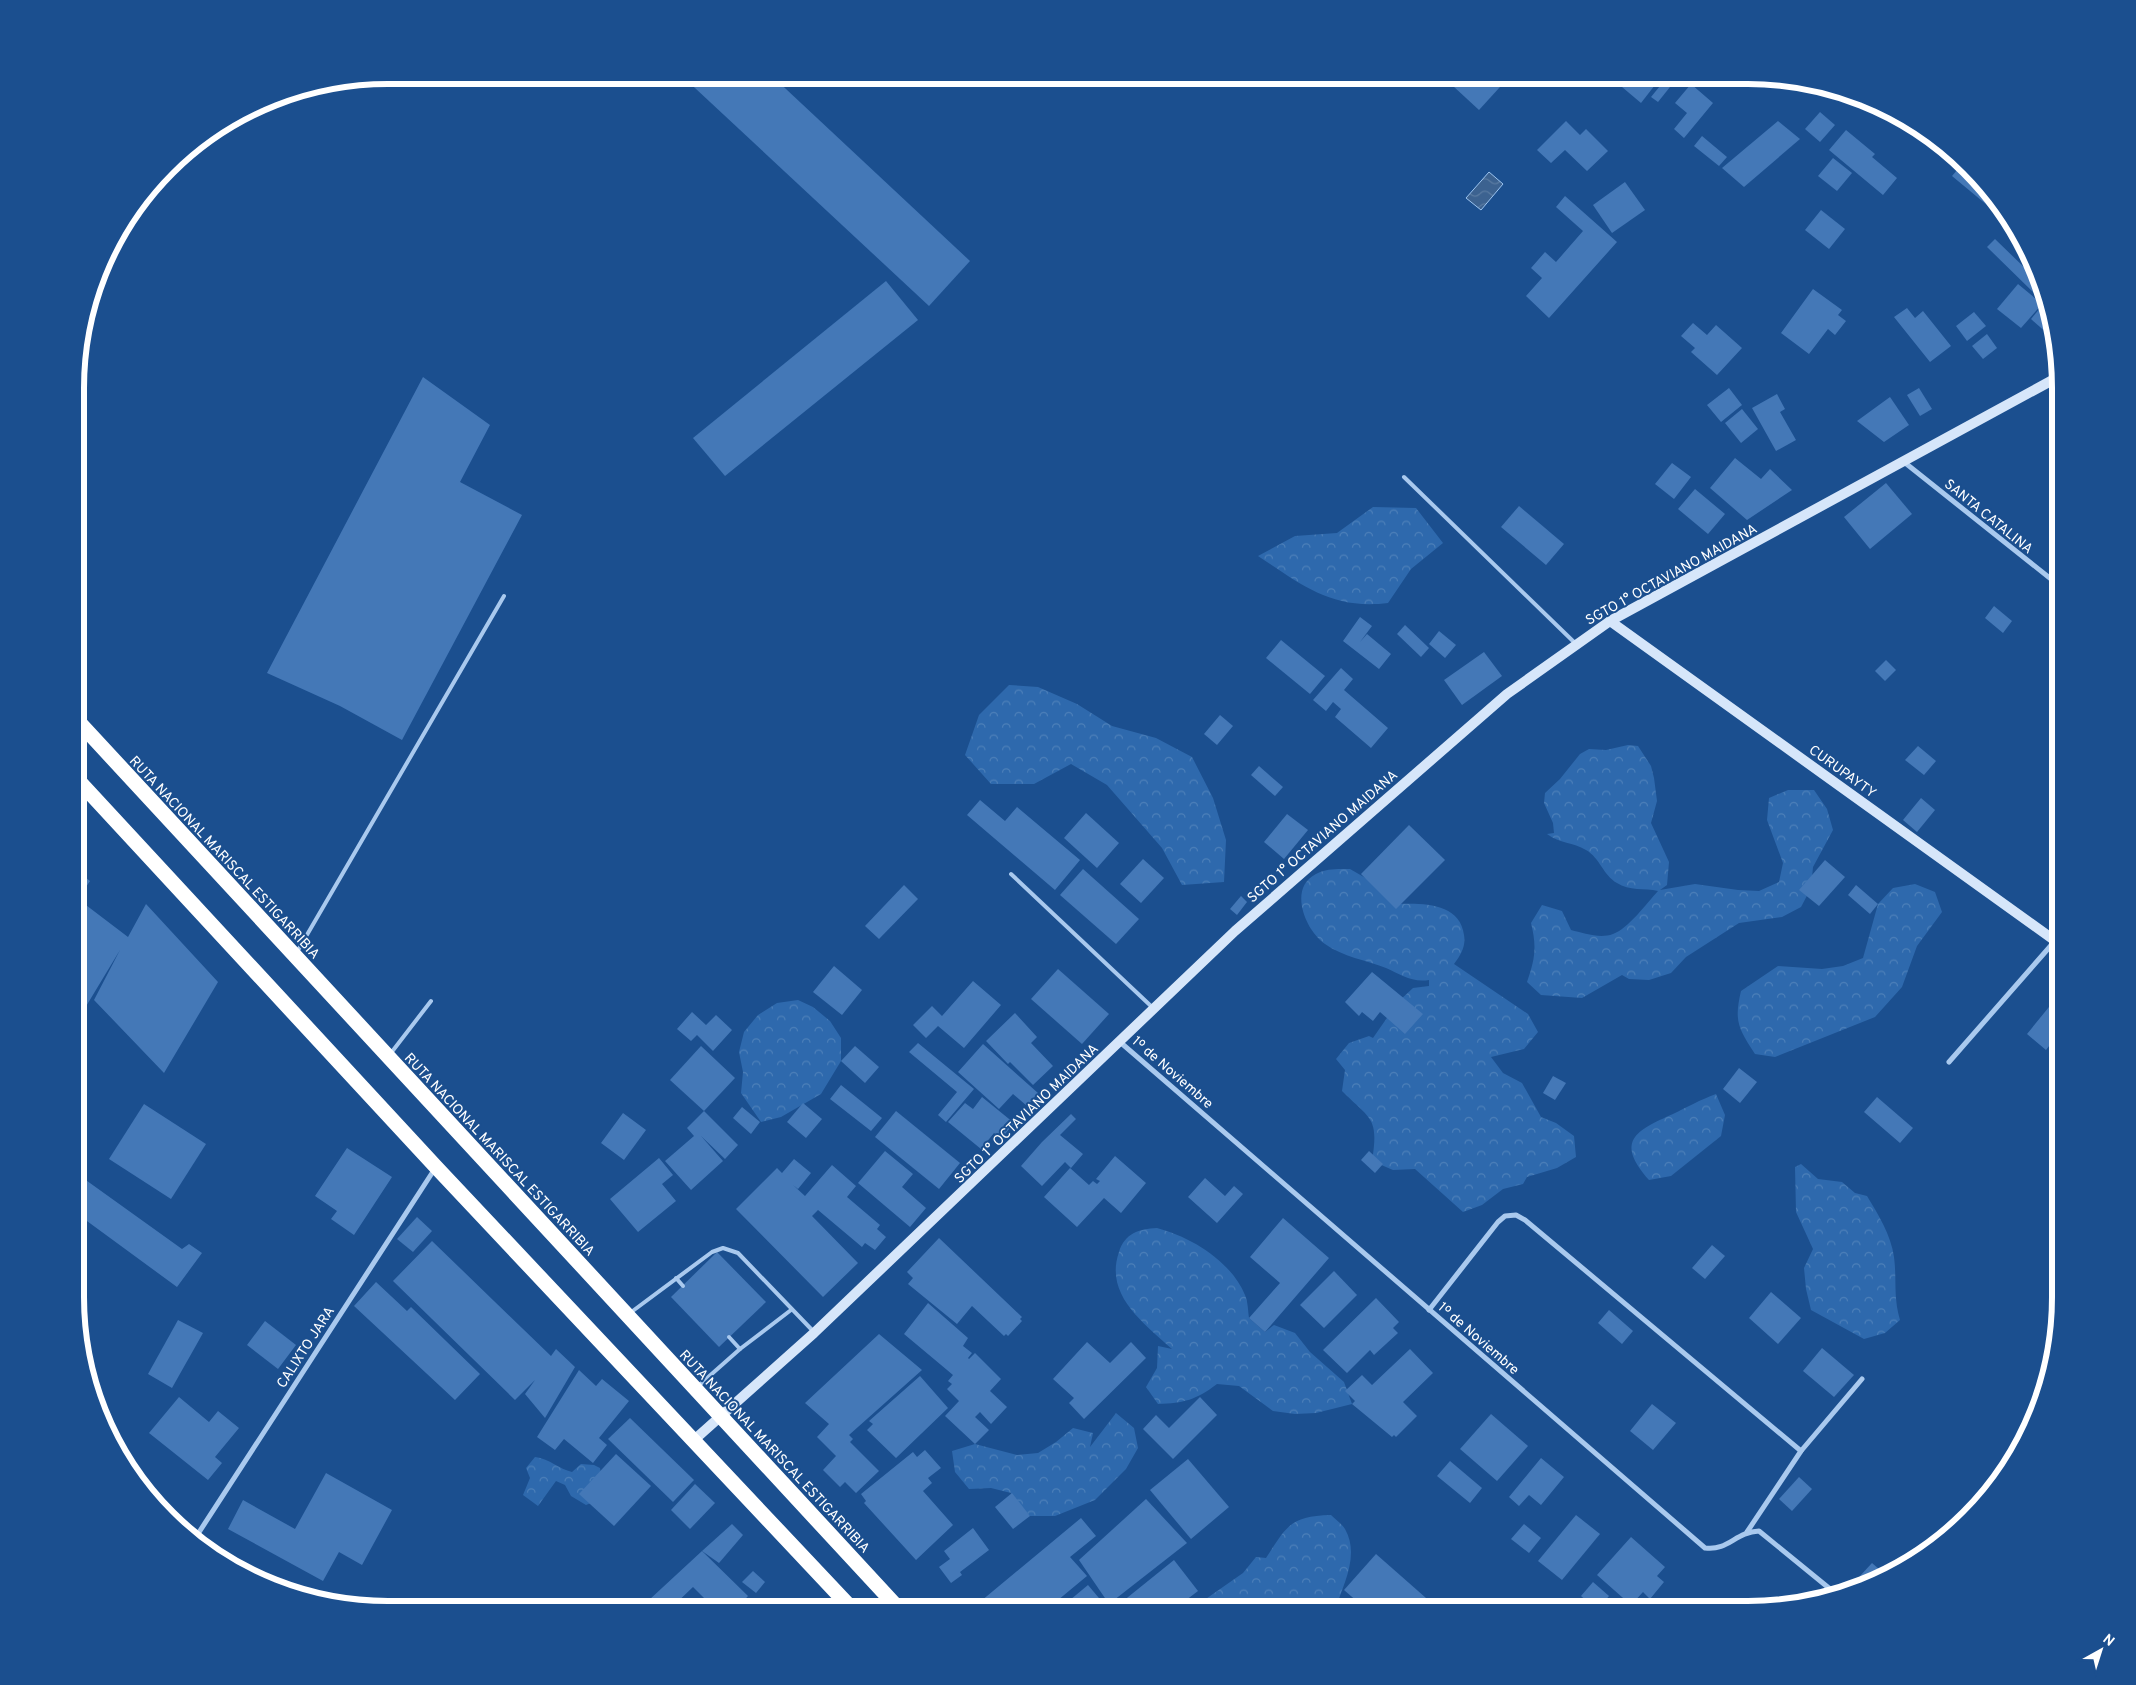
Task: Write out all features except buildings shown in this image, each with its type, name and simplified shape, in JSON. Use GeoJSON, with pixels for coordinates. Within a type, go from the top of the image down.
{"type":"FeatureCollection","features":[{"type":"Feature","properties":{"kind":"highway","name":"RUTA NACIONAL MARISCAL ESTIGARRIBIA"},"geometry":{"type":"LineString","coordinates":[[84,728],[892,1601]]}},
{"type":"Feature","properties":{"kind":"highway"},"geometry":{"type":"LineString","coordinates":[[84,787],[436,1167],[845,1601]]}},
{"type":"Feature","properties":{"kind":"main road","name":"SGTO 1° OCTAVIANO MAIDANA"},"geometry":{"type":"LineString","coordinates":[[694,1440],[814,1333],[1235,931],[1508,694],[1610,621],[2052,380]]}},
{"type":"Feature","properties":{"kind":"main road","name":"CURUPAYTY"},"geometry":{"type":"LineString","coordinates":[[1610,621],[2052,935]]}},
{"type":"Feature","properties":{"kind":"street","name":"SANTA CATALINA"},"geometry":{"type":"LineString","coordinates":[[1904,462],[2052,580]]}},
{"type":"Feature","properties":{"kind":"street"},"geometry":{"type":"LineString","coordinates":[[1948,1062],[2052,948]]}},
{"type":"Feature","properties":{"kind":"street","name":"1º de Noviembre"},"geometry":{"type":"LineString","coordinates":[[1120,1042],[1706,1548],[1714,1549],[1723,1546],[1747,1532]]}},
{"type":"Feature","properties":{"kind":"street","name":"CALIXTO JARA"},"geometry":{"type":"LineString","coordinates":[[197,1535],[436,1167]]}},
{"type":"Feature","properties":{"kind":"street"},"geometry":{"type":"LineString","coordinates":[[1429,1310],[1498,1222],[1505,1216],[1516,1215],[1525,1220],[1802,1451]]}},
{"type":"Feature","properties":{"kind":"street"},"geometry":{"type":"LineString","coordinates":[[1747,1532],[1802,1451],[1862,1379]]}},
{"type":"Feature","properties":{"kind":"street"},"geometry":{"type":"LineString","coordinates":[[1747,1532],[1759,1531],[1830,1590]]}},
{"type":"Feature","properties":{"kind":"lane"},"geometry":{"type":"LineString","coordinates":[[1404,477],[1576,645]]}},
{"type":"Feature","properties":{"kind":"lane"},"geometry":{"type":"LineString","coordinates":[[295,956],[504,596]]}},
{"type":"Feature","properties":{"kind":"lane"},"geometry":{"type":"LineString","coordinates":[[1010,874],[1154,1009]]}},
{"type":"Feature","properties":{"kind":"lane"},"geometry":{"type":"LineString","coordinates":[[388,1056],[431,1001]]}},
{"type":"Feature","properties":{"kind":"lane"},"geometry":{"type":"LineString","coordinates":[[627,1315],[712,1252],[723,1248],[738,1253],[814,1333]]}},
{"type":"Feature","properties":{"kind":"lane"},"geometry":{"type":"LineString","coordinates":[[676,1278],[682,1286]]}},
{"type":"Feature","properties":{"kind":"lane"},"geometry":{"type":"LineString","coordinates":[[695,1388],[740,1349],[791,1310]]}},
{"type":"Feature","properties":{"kind":"lane"},"geometry":{"type":"LineString","coordinates":[[729,1337],[740,1349]]}},
{"type":"Feature","properties":{"kind":"green space"},"geometry":{"type":"Polygon","coordinates":[[[1373,507],[1416,508],[1443,543],[1411,569],[1388,603],[1350,603],[1334,599],[1318,593],[1289,577],[1258,556],[1295,536],[1337,533],[1373,507]]]}},
{"type":"Feature","properties":{"kind":"green space"},"geometry":{"type":"Polygon","coordinates":[[[1009,685],[1038,687],[1077,704],[1112,726],[1156,738],[1192,757],[1213,798],[1226,840],[1224,882],[1182,885],[1162,848],[1107,785],[1071,764],[1034,784],[991,784],[965,755],[979,715],[1009,685]]]}},
{"type":"Feature","properties":{"kind":"green space"},"geometry":{"type":"Polygon","coordinates":[[[1628,745],[1638,746],[1651,766],[1654,778],[1657,801],[1651,823],[1669,862],[1667,885],[1660,890],[1695,884],[1759,891],[1779,882],[1783,863],[1767,820],[1769,798],[1788,790],[1814,790],[1827,809],[1833,830],[1813,867],[1811,888],[1801,907],[1782,917],[1739,923],[1686,957],[1671,973],[1649,980],[1629,979],[1622,975],[1582,998],[1541,995],[1527,982],[1534,953],[1531,923],[1542,905],[1562,911],[1571,930],[1603,936],[1613,934],[1625,927],[1658,891],[1622,886],[1612,880],[1591,853],[1557,840],[1547,834],[1554,833],[1553,823],[1544,803],[1545,793],[1560,779],[1580,754],[1589,749],[1606,750],[1628,745]]]}},
{"type":"Feature","properties":{"kind":"green space"},"geometry":{"type":"Polygon","coordinates":[[[1350,869],[1369,880],[1396,904],[1438,907],[1447,910],[1455,916],[1461,924],[1464,943],[1459,957],[1454,964],[1528,1014],[1538,1032],[1524,1049],[1491,1057],[1503,1073],[1522,1083],[1541,1117],[1556,1123],[1574,1136],[1576,1157],[1557,1168],[1527,1177],[1523,1184],[1503,1189],[1482,1205],[1463,1212],[1415,1169],[1393,1170],[1372,1161],[1374,1147],[1373,1127],[1366,1114],[1342,1091],[1345,1070],[1336,1059],[1349,1043],[1369,1036],[1373,1038],[1398,1002],[1413,988],[1429,986],[1429,980],[1412,979],[1339,952],[1325,944],[1311,929],[1302,909],[1301,899],[1303,889],[1308,880],[1324,871],[1350,869]]]}},
{"type":"Feature","properties":{"kind":"green space"},"geometry":{"type":"Polygon","coordinates":[[[1915,884],[1935,892],[1942,912],[1917,946],[1902,987],[1875,1017],[1775,1057],[1755,1054],[1741,1031],[1739,1024],[1738,1010],[1741,991],[1778,966],[1822,969],[1843,966],[1863,958],[1878,904],[1893,888],[1915,884]]]}},
{"type":"Feature","properties":{"kind":"green space"},"geometry":{"type":"Polygon","coordinates":[[[798,1000],[813,1007],[830,1021],[841,1038],[841,1061],[821,1094],[781,1117],[761,1122],[741,1093],[743,1072],[739,1052],[744,1032],[758,1015],[777,1003],[798,1000]]]}},
{"type":"Feature","properties":{"kind":"green space"},"geometry":{"type":"Polygon","coordinates":[[[1716,1094],[1725,1115],[1721,1136],[1671,1176],[1649,1180],[1633,1156],[1632,1146],[1634,1139],[1648,1126],[1716,1094]]]}},
{"type":"Feature","properties":{"kind":"green space"},"geometry":{"type":"Polygon","coordinates":[[[1801,1164],[1818,1179],[1842,1182],[1855,1193],[1867,1196],[1884,1225],[1894,1257],[1900,1320],[1885,1333],[1864,1339],[1811,1310],[1804,1268],[1813,1249],[1796,1212],[1795,1167],[1801,1164]]]}},
{"type":"Feature","properties":{"kind":"green space"},"geometry":{"type":"Polygon","coordinates":[[[1157,1228],[1183,1237],[1220,1261],[1239,1283],[1245,1295],[1249,1318],[1265,1332],[1274,1325],[1295,1333],[1310,1352],[1344,1382],[1352,1404],[1316,1413],[1295,1414],[1273,1411],[1239,1386],[1217,1384],[1203,1394],[1189,1400],[1158,1404],[1146,1387],[1157,1368],[1158,1346],[1172,1349],[1129,1307],[1117,1282],[1116,1267],[1119,1252],[1129,1236],[1139,1231],[1157,1228]]]}},
{"type":"Feature","properties":{"kind":"green space"},"geometry":{"type":"Polygon","coordinates":[[[1116,1413],[1134,1428],[1138,1448],[1126,1469],[1095,1500],[1055,1516],[1030,1516],[1014,1500],[1011,1493],[991,1488],[969,1489],[955,1472],[952,1451],[975,1444],[1017,1455],[1038,1453],[1056,1442],[1073,1428],[1093,1433],[1090,1447],[1116,1413]]]}},
{"type":"Feature","properties":{"kind":"green space"},"geometry":{"type":"Polygon","coordinates":[[[535,1457],[572,1472],[581,1464],[594,1465],[600,1468],[602,1480],[598,1500],[586,1505],[571,1496],[565,1485],[556,1481],[538,1506],[523,1495],[530,1478],[526,1468],[535,1457]]]}},
{"type":"Feature","properties":{"kind":"green space"},"geometry":{"type":"Polygon","coordinates":[[[1331,1515],[1345,1529],[1349,1539],[1351,1559],[1338,1601],[1203,1601],[1243,1573],[1256,1557],[1266,1558],[1279,1538],[1291,1525],[1306,1518],[1331,1515]]]}},
{"type":"Feature","properties":{"kind":"water"},"geometry":{"type":"Polygon","coordinates":[[[1489,172],[1503,184],[1481,210],[1466,198],[1489,172]]]}}]}
